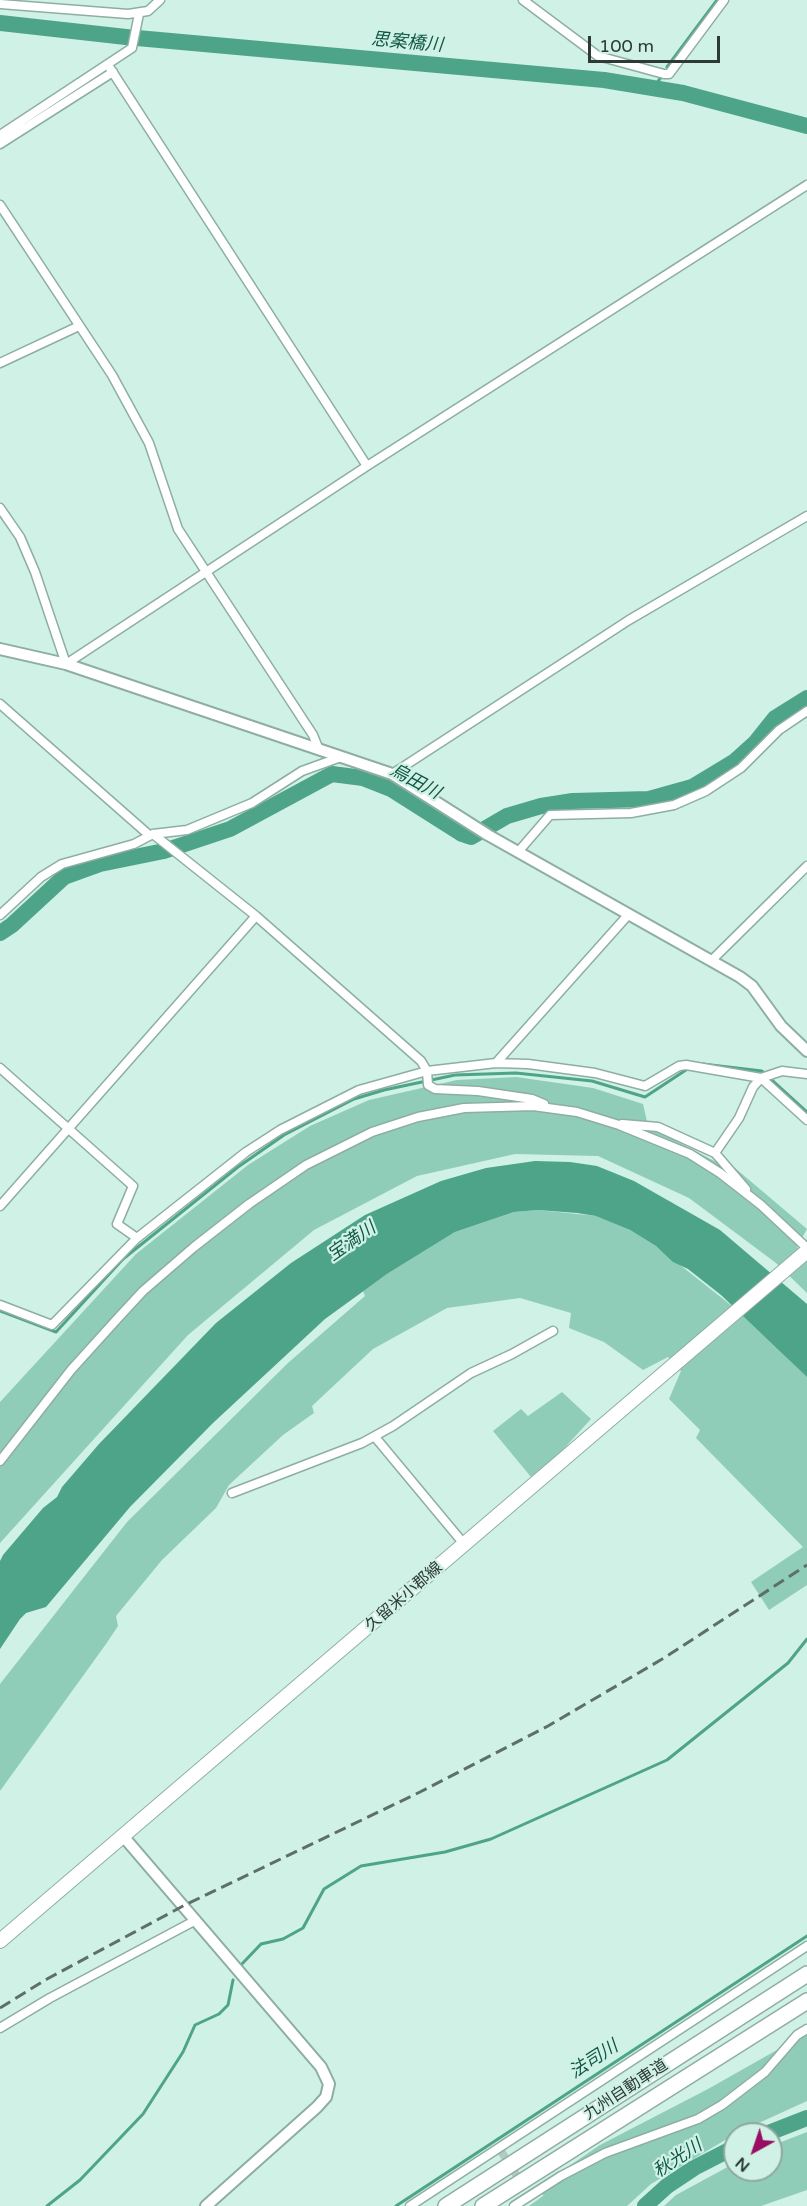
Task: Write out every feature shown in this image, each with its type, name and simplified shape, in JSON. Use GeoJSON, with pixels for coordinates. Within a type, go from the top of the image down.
{"type":"FeatureCollection","features":[{"type":"Feature","properties":{"kind":"highway","name":"九州自動車道"},"geometry":{"type":"LineString","coordinates":[[446,2206],[807,1974]]}},
{"type":"Feature","properties":{"kind":"highway","name":"九州自動車道"},"geometry":{"type":"LineString","coordinates":[[483,2206],[807,2001]]}},
{"type":"Feature","properties":{"kind":"main road","name":"久留米小郡線"},"geometry":{"type":"LineString","coordinates":[[0,1941],[806,1251]]}},
{"type":"Feature","properties":{"kind":"street"},"geometry":{"type":"LineString","coordinates":[[0,4],[139,17],[160,0]]}},
{"type":"Feature","properties":{"kind":"street"},"geometry":{"type":"LineString","coordinates":[[523,0],[598,56],[669,74],[724,0]]}},
{"type":"Feature","properties":{"kind":"street"},"geometry":{"type":"LineString","coordinates":[[0,144],[110,68],[132,48],[139,17]]}},
{"type":"Feature","properties":{"kind":"street"},"geometry":{"type":"LineString","coordinates":[[0,135],[110,68]]}},
{"type":"Feature","properties":{"kind":"street"},"geometry":{"type":"LineString","coordinates":[[110,68],[367,466]]}},
{"type":"Feature","properties":{"kind":"street"},"geometry":{"type":"LineString","coordinates":[[66,664],[367,466],[807,185]]}},
{"type":"Feature","properties":{"kind":"street"},"geometry":{"type":"LineString","coordinates":[[0,205],[137,418],[157,464],[178,529],[207,571],[319,750]]}},
{"type":"Feature","properties":{"kind":"street"},"geometry":{"type":"LineString","coordinates":[[0,363],[79,326]]}},
{"type":"Feature","properties":{"kind":"street"},"geometry":{"type":"LineString","coordinates":[[0,508],[20,537],[31,563],[66,664]]}},
{"type":"Feature","properties":{"kind":"street"},"geometry":{"type":"LineString","coordinates":[[392,774],[638,614],[807,516]]}},
{"type":"Feature","properties":{"kind":"street"},"geometry":{"type":"LineString","coordinates":[[0,649],[66,664],[392,774],[488,835],[752,986],[782,1026],[807,1051]]}},
{"type":"Feature","properties":{"kind":"street"},"geometry":{"type":"LineString","coordinates":[[0,704],[151,835],[180,854],[256,915],[421,1061],[427,1071],[428,1085],[435,1089],[478,1091],[532,1100],[619,1125],[690,1154],[752,1197]]}},
{"type":"Feature","properties":{"kind":"street"},"geometry":{"type":"LineString","coordinates":[[518,852],[550,815],[631,813],[674,805],[706,791],[741,768],[779,730],[806,715]]}},
{"type":"Feature","properties":{"kind":"street"},"geometry":{"type":"LineString","coordinates":[[0,915],[41,877],[62,864],[134,844],[151,835],[188,830],[252,803],[302,771],[341,757]]}},
{"type":"Feature","properties":{"kind":"street"},"geometry":{"type":"LineString","coordinates":[[711,961],[807,866]]}},
{"type":"Feature","properties":{"kind":"street"},"geometry":{"type":"LineString","coordinates":[[0,1206],[256,915]]}},
{"type":"Feature","properties":{"kind":"street"},"geometry":{"type":"LineString","coordinates":[[496,1063],[628,915]]}},
{"type":"Feature","properties":{"kind":"street"},"geometry":{"type":"LineString","coordinates":[[0,1305],[52,1325],[137,1238],[205,1182],[280,1130],[358,1090],[427,1071],[496,1063],[558,1067],[645,1086],[679,1066],[686,1065],[697,1069],[761,1078],[807,1120]]}},
{"type":"Feature","properties":{"kind":"street"},"geometry":{"type":"LineString","coordinates":[[0,1068],[133,1186],[117,1224],[137,1238]]}},
{"type":"Feature","properties":{"kind":"street"},"geometry":{"type":"LineString","coordinates":[[715,1153],[739,1118],[753,1087],[761,1078],[774,1073],[807,1074]]}},
{"type":"Feature","properties":{"kind":"street"},"geometry":{"type":"LineString","coordinates":[[0,1461],[71,1370],[143,1291],[231,1218],[306,1165],[372,1132],[441,1112],[487,1106],[555,1108]]}},
{"type":"Feature","properties":{"kind":"street"},"geometry":{"type":"LineString","coordinates":[[619,1125],[658,1127],[715,1153],[738,1177],[752,1197],[806,1251]]}},
{"type":"Feature","properties":{"kind":"street"},"geometry":{"type":"LineString","coordinates":[[232,1493],[375,1437],[471,1373],[553,1331]]}},
{"type":"Feature","properties":{"kind":"street"},"geometry":{"type":"LineString","coordinates":[[375,1437],[464,1544]]}},
{"type":"Feature","properties":{"kind":"street"},"geometry":{"type":"LineString","coordinates":[[123,1836],[327,2076],[329,2091],[317,2107],[206,2206]]}},
{"type":"Feature","properties":{"kind":"street"},"geometry":{"type":"LineString","coordinates":[[0,2028],[50,1998],[196,1920]]}},
{"type":"Feature","properties":{"kind":"street"},"geometry":{"type":"LineString","coordinates":[[410,2206],[807,1946]]}},
{"type":"Feature","properties":{"kind":"street"},"geometry":{"type":"LineString","coordinates":[[514,2206],[528,2193],[605,2153],[698,2119],[722,2105],[765,2072],[797,2035],[807,2029]]}},
{"type":"Feature","properties":{"kind":"shaded area"},"geometry":{"type":"Polygon","coordinates":[[[516,1077],[593,1088],[643,1104],[648,1126],[718,1163],[735,1168],[807,1229],[797,1247],[807,1258],[807,1293],[776,1263],[689,1198],[598,1156],[515,1154],[417,1176],[314,1230],[188,1335],[0,1543],[0,1402],[136,1254],[248,1165],[310,1126],[369,1100],[457,1080],[516,1077]]]}},
{"type":"Feature","properties":{"kind":"shaded area"},"geometry":{"type":"Polygon","coordinates":[[[538,1210],[597,1216],[630,1230],[656,1246],[751,1321],[807,1377],[807,1585],[769,1610],[751,1582],[803,1547],[696,1438],[700,1430],[669,1399],[681,1371],[668,1357],[643,1370],[604,1342],[569,1328],[571,1313],[520,1298],[447,1308],[373,1349],[312,1406],[314,1413],[283,1435],[229,1485],[216,1508],[162,1560],[116,1616],[118,1626],[0,1791],[0,1684],[127,1522],[288,1363],[365,1296],[363,1291],[455,1232],[514,1212],[538,1210]]]}},
{"type":"Feature","properties":{"kind":"shaded area"},"geometry":{"type":"Polygon","coordinates":[[[562,1392],[591,1419],[559,1454],[531,1477],[493,1431],[521,1409],[528,1416],[562,1392]]]}},
{"type":"Feature","properties":{"kind":"shaded area"},"geometry":{"type":"Polygon","coordinates":[[[807,2033],[807,2101],[761,2122],[723,2122],[723,2141],[651,2184],[627,2206],[529,2206],[543,2196],[544,2183],[600,2145],[708,2089],[807,2033]]]}},
{"type":"Feature","properties":{"kind":"shaded area"},"geometry":{"type":"Polygon","coordinates":[[[807,2132],[807,2190],[761,2206],[664,2206],[676,2195],[723,2170],[723,2182],[783,2182],[783,2141],[807,2132]]]}},
{"type":"Feature","properties":{"kind":"water","name":"宝満川"},"geometry":{"type":"Polygon","coordinates":[[[535,1161],[570,1162],[597,1166],[634,1181],[720,1230],[807,1304],[807,1377],[721,1295],[688,1269],[673,1262],[656,1246],[630,1230],[596,1216],[577,1213],[538,1210],[514,1212],[455,1232],[387,1274],[325,1319],[213,1423],[130,1507],[46,1607],[26,1613],[0,1649],[0,1561],[3,1555],[43,1508],[57,1497],[62,1487],[99,1444],[216,1323],[291,1263],[365,1215],[441,1181],[486,1168],[535,1161]]]}},
{"type":"Feature","properties":{"kind":"waterway"},"geometry":{"type":"LineString","coordinates":[[667,67],[717,0]]}},
{"type":"Feature","properties":{"kind":"waterway","name":"思案橋川"},"geometry":{"type":"LineString","coordinates":[[0,23],[126,37],[604,80],[683,93],[807,126]]}},
{"type":"Feature","properties":{"kind":"waterway"},"geometry":{"type":"LineString","coordinates":[[653,88],[662,76]]}},
{"type":"Feature","properties":{"kind":"waterway","name":"烏田川"},"geometry":{"type":"LineString","coordinates":[[0,933],[12,925],[64,877],[100,864],[164,851],[230,829],[332,774],[363,778],[391,789],[462,834],[471,837],[507,816],[541,806],[573,801],[649,799],[692,787],[735,761],[755,743],[775,718],[807,698]]}},
{"type":"Feature","properties":{"kind":"waterway"},"geometry":{"type":"LineString","coordinates":[[703,1064],[762,1071],[807,1112]]}},
{"type":"Feature","properties":{"kind":"waterway"},"geometry":{"type":"LineString","coordinates":[[0,1311],[56,1332],[123,1259],[238,1167],[284,1135],[354,1099],[384,1090],[455,1075],[516,1073],[592,1081],[645,1097],[689,1068]]}},
{"type":"Feature","properties":{"kind":"waterway"},"geometry":{"type":"LineString","coordinates":[[241,1965],[261,1944],[283,1939],[303,1928],[324,1889],[361,1866],[445,1852],[491,1839],[667,1760],[788,1663],[807,1639]]}},
{"type":"Feature","properties":{"kind":"waterway","name":"法司川"},"geometry":{"type":"LineString","coordinates":[[396,2206],[807,1936]]}},
{"type":"Feature","properties":{"kind":"waterway"},"geometry":{"type":"LineString","coordinates":[[47,2206],[80,2180],[143,2114],[183,2052],[195,2025],[219,2014],[228,2005],[233,1980]]}},
{"type":"Feature","properties":{"kind":"waterway","name":"秋光川"},"geometry":{"type":"LineString","coordinates":[[783,2127],[807,2118]]}},
{"type":"Feature","properties":{"kind":"waterway","name":"秋光川"},"geometry":{"type":"LineString","coordinates":[[645,2206],[667,2186],[694,2168],[723,2153]]}},
{"type":"Feature","properties":{"kind":"tunnel"},"geometry":{"type":"LineString","coordinates":[[501,2151],[526,2190]]}},
{"type":"Feature","properties":{"kind":"railway"},"geometry":{"type":"LineString","coordinates":[[0,2008],[47,1979],[183,1906],[420,1792],[548,1726],[664,1658],[807,1565]]}}]}
